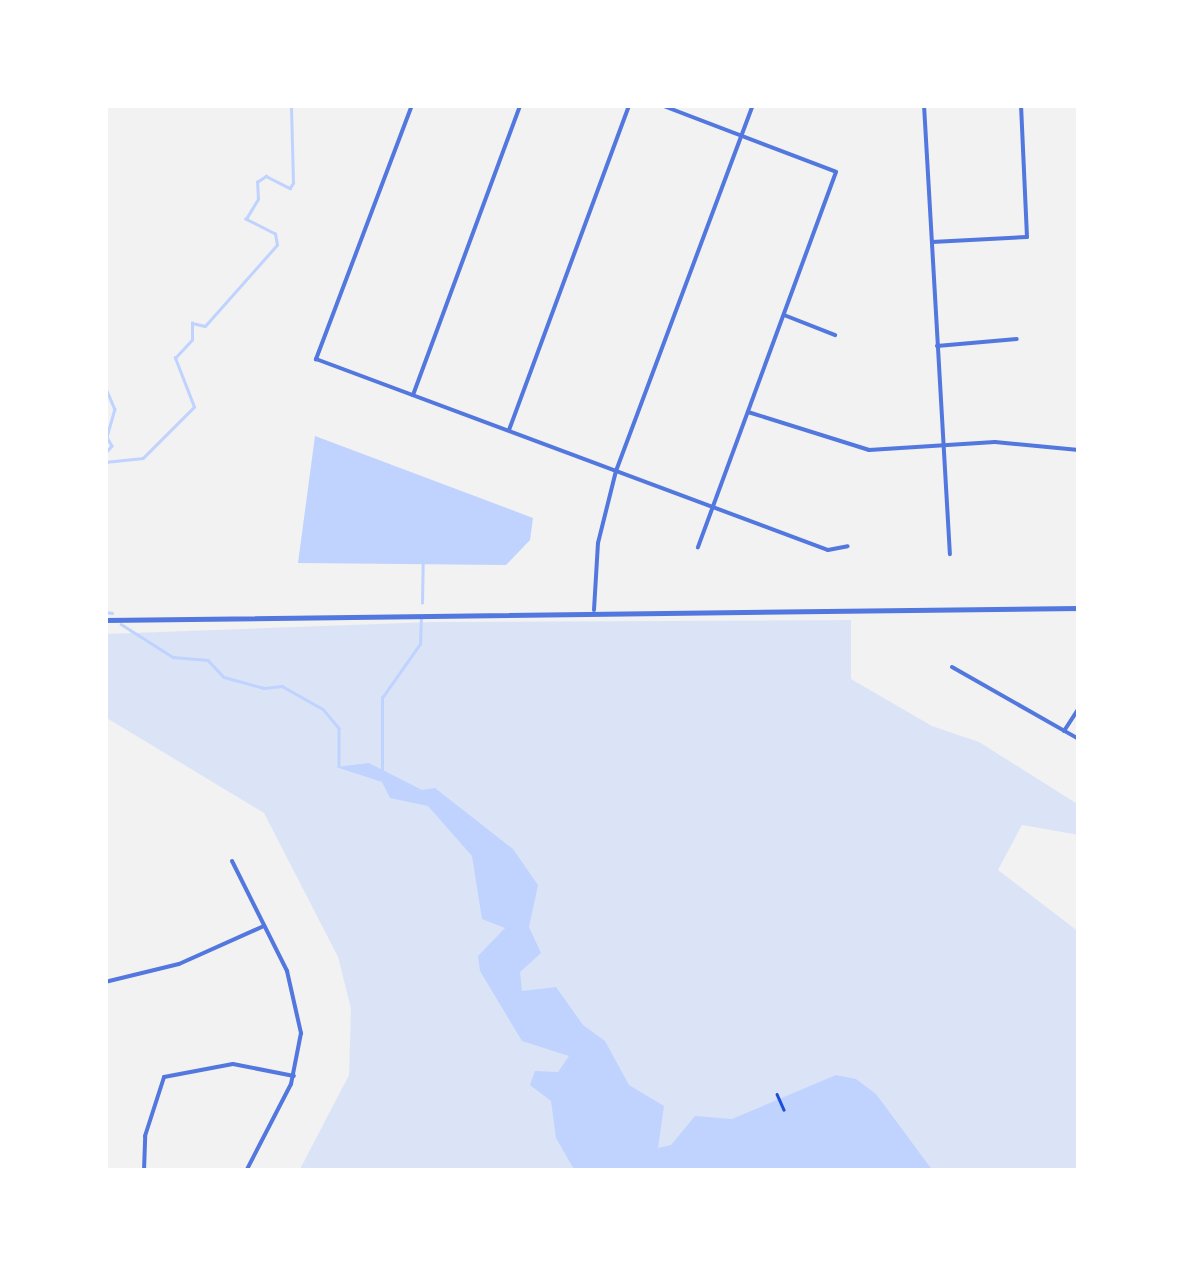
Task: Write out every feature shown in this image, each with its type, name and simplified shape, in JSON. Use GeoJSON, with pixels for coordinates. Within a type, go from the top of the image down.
{"type":"FeatureCollection","features":[{"type":"Feature","properties":{"kind":"street"},"geometry":{"type":"LineString","coordinates":[[412,105],[316,359],[828,550],[848,546]]}},
{"type":"Feature","properties":{"kind":"street"},"geometry":{"type":"LineString","coordinates":[[413,394],[520,105]]}},
{"type":"Feature","properties":{"kind":"street"},"geometry":{"type":"LineString","coordinates":[[509,430],[629,105]]}},
{"type":"Feature","properties":{"kind":"street"},"geometry":{"type":"LineString","coordinates":[[662,105],[836,172],[698,547]]}},
{"type":"Feature","properties":{"kind":"street"},"geometry":{"type":"LineString","coordinates":[[594,610],[598,544],[616,470],[752,105]]}},
{"type":"Feature","properties":{"kind":"street"},"geometry":{"type":"LineString","coordinates":[[924,105],[950,554]]}},
{"type":"Feature","properties":{"kind":"street"},"geometry":{"type":"LineString","coordinates":[[932,242],[1028,237],[1021,105]]}},
{"type":"Feature","properties":{"kind":"street"},"geometry":{"type":"LineString","coordinates":[[784,316],[835,334]]}},
{"type":"Feature","properties":{"kind":"street"},"geometry":{"type":"LineString","coordinates":[[937,346],[1017,339]]}},
{"type":"Feature","properties":{"kind":"street"},"geometry":{"type":"LineString","coordinates":[[748,412],[842,446],[1079,450]]}},
{"type":"Feature","properties":{"kind":"street"},"geometry":{"type":"LineString","coordinates":[[105,620],[594,610],[1079,608]]}},
{"type":"Feature","properties":{"kind":"street"},"geometry":{"type":"LineString","coordinates":[[952,667],[1079,739]]}},
{"type":"Feature","properties":{"kind":"street"},"geometry":{"type":"LineString","coordinates":[[1064,731],[1079,708]]}},
{"type":"Feature","properties":{"kind":"street"},"geometry":{"type":"LineString","coordinates":[[232,861],[298,1008],[294,1076],[246,1171]]}},
{"type":"Feature","properties":{"kind":"street"},"geometry":{"type":"LineString","coordinates":[[105,982],[178,964],[264,926]]}},
{"type":"Feature","properties":{"kind":"street"},"geometry":{"type":"LineString","coordinates":[[144,1171],[148,1125],[164,1077],[233,1064],[294,1076]]}},
{"type":"Feature","properties":{"kind":"path"},"geometry":{"type":"LineString","coordinates":[[777,1094],[784,1110]]}},
{"type":"Feature","properties":{"kind":"shaded area"},"geometry":{"type":"Polygon","coordinates":[[[851,620],[851,679],[932,726],[979,742],[1079,805],[1079,835],[1022,825],[998,870],[1079,932],[1079,1171],[299,1171],[349,1075],[351,1009],[338,957],[264,813],[105,717],[105,634],[432,622],[851,620]]]}},
{"type":"Feature","properties":{"kind":"water"},"geometry":{"type":"Polygon","coordinates":[[[315,436],[533,518],[530,540],[506,565],[298,563],[315,436]]]}},
{"type":"Feature","properties":{"kind":"water"},"geometry":{"type":"Polygon","coordinates":[[[369,763],[422,790],[435,788],[513,849],[538,885],[529,927],[541,953],[520,972],[522,991],[556,987],[583,1025],[605,1041],[629,1085],[664,1106],[658,1148],[671,1145],[695,1116],[732,1119],[836,1075],[856,1079],[876,1094],[933,1171],[575,1171],[556,1138],[551,1101],[530,1085],[535,1071],[558,1072],[569,1056],[522,1041],[480,971],[478,956],[505,928],[482,919],[472,856],[428,806],[390,798],[382,782],[336,767],[369,763]]]}},
{"type":"Feature","properties":{"kind":"waterway"},"geometry":{"type":"LineString","coordinates":[[105,462],[143,458],[194,407],[175,358],[192,340],[192,323],[205,326],[277,245],[275,234],[246,219],[258,199],[257,182],[266,176],[290,188],[293,183],[291,105]]}},
{"type":"Feature","properties":{"kind":"waterway"},"geometry":{"type":"LineString","coordinates":[[105,386],[115,409],[107,437],[112,446],[105,454]]}},
{"type":"Feature","properties":{"kind":"waterway"},"geometry":{"type":"LineString","coordinates":[[422,603],[423,564]]}},
{"type":"Feature","properties":{"kind":"waterway"},"geometry":{"type":"LineString","coordinates":[[105,612],[112,613]]}},
{"type":"Feature","properties":{"kind":"waterway"},"geometry":{"type":"LineString","coordinates":[[382,774],[382,698],[420,644],[421,619]]}},
{"type":"Feature","properties":{"kind":"waterway"},"geometry":{"type":"LineString","coordinates":[[121,624],[173,657],[208,660],[224,677],[264,688],[282,686],[323,709],[339,728],[339,765]]}}]}
